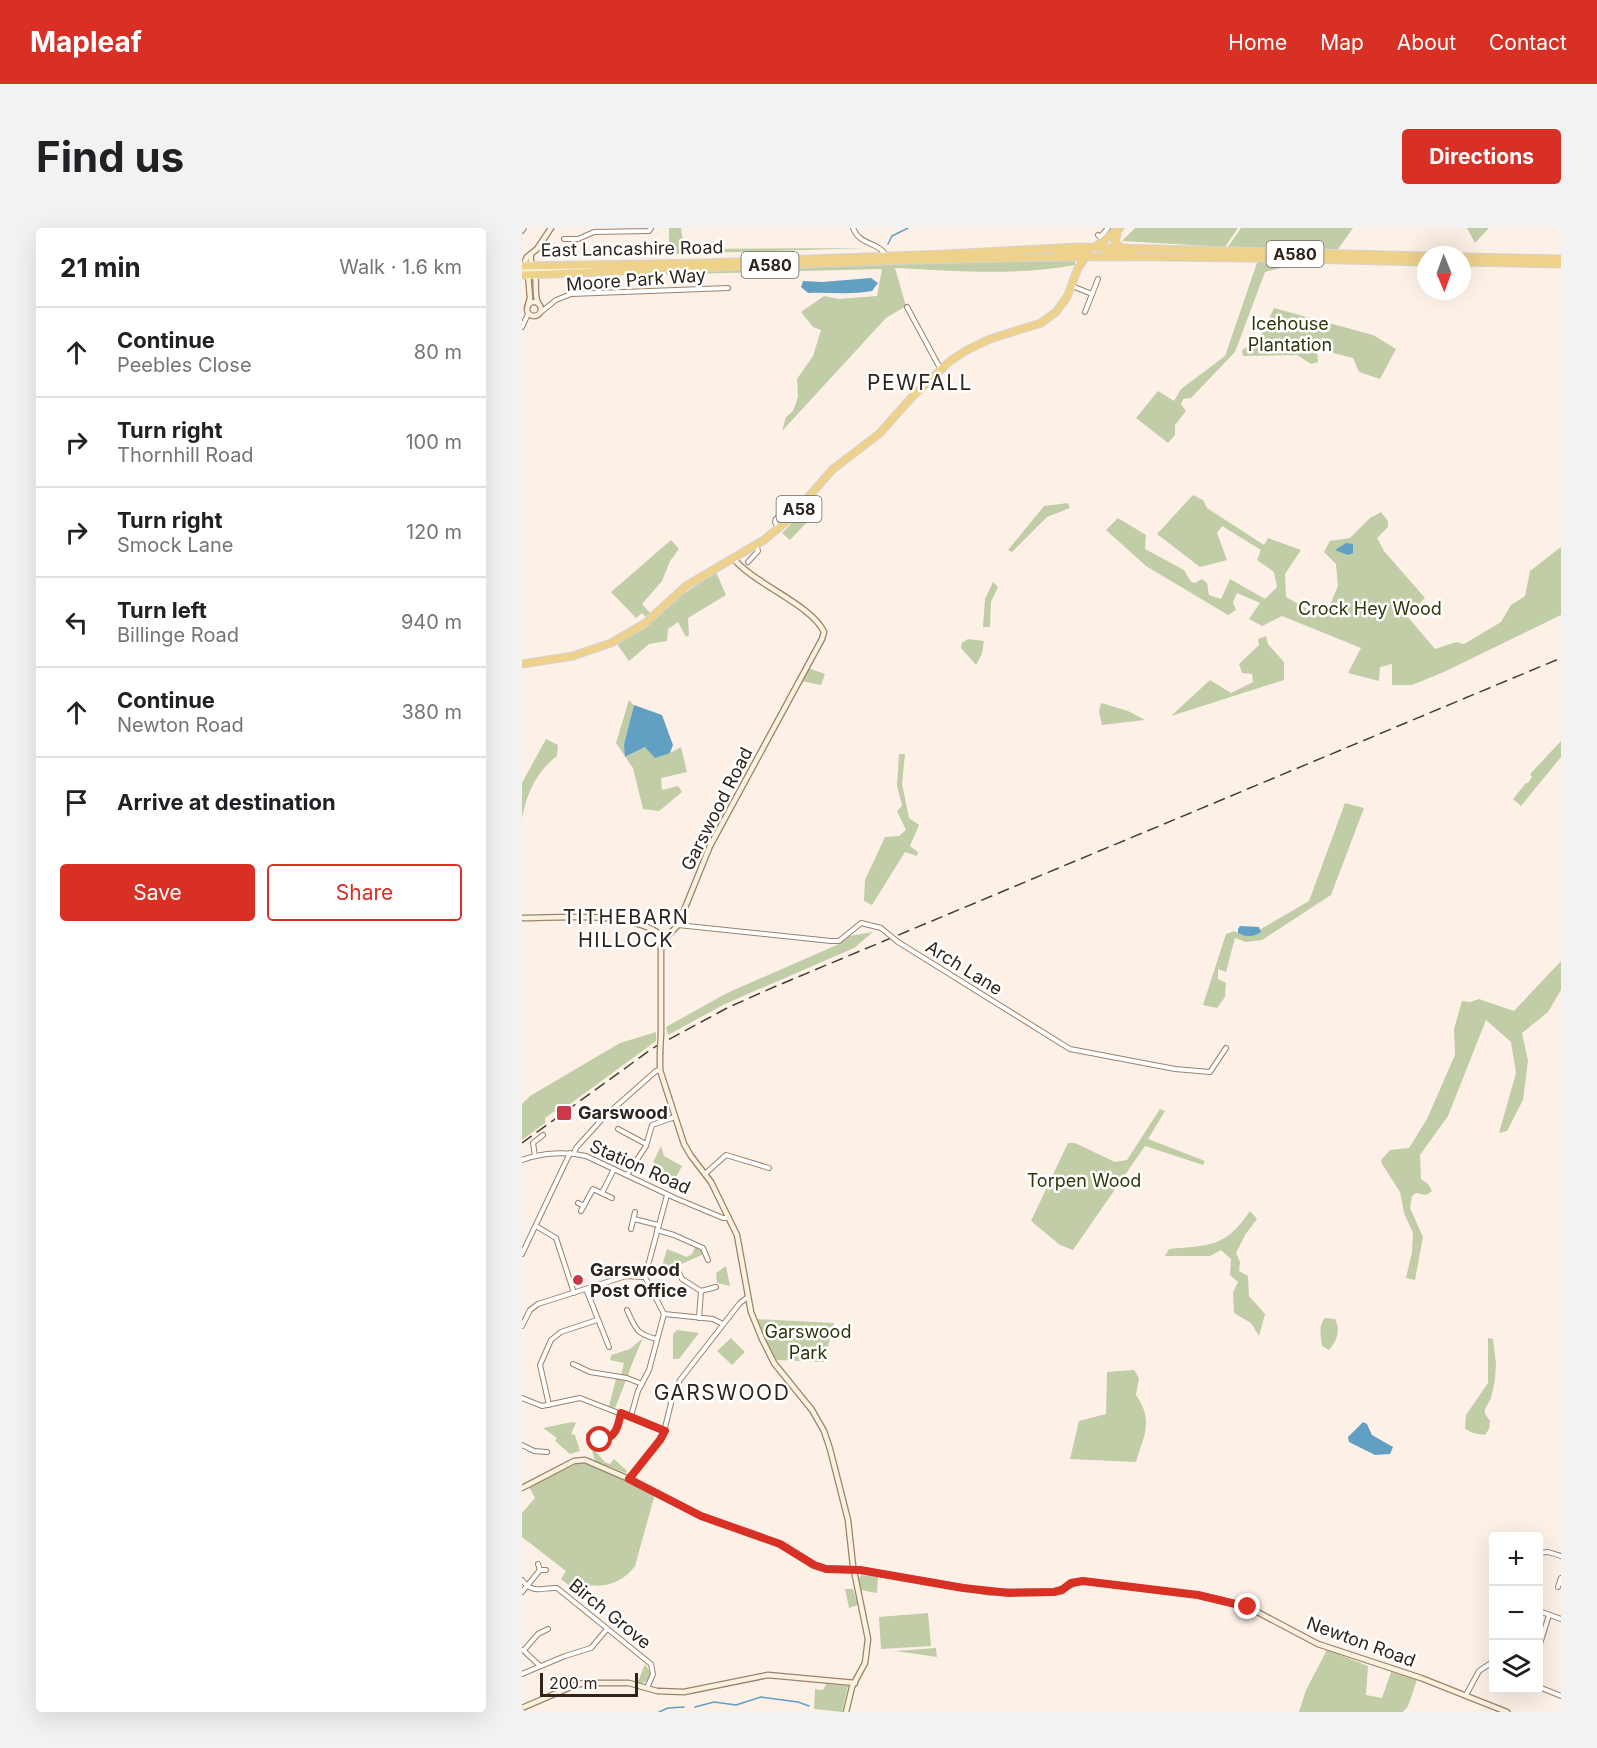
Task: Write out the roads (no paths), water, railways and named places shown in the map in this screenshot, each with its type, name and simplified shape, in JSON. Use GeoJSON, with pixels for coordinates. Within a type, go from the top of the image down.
{"type":"FeatureCollection","features":[{"type":"Feature","properties":{"kind":"highway"},"geometry":{"type":"LineString","coordinates":[[1120,230],[1115,242],[1120,248]]}},
{"type":"Feature","properties":{"kind":"highway","name":"A58"},"geometry":{"type":"LineString","coordinates":[[522,664],[573,656],[611,643],[644,624],[686,586],[756,545],[779,528],[803,505],[833,469],[879,435],[940,368],[978,345],[1046,320],[1062,305],[1078,269],[1088,256],[1120,230]]}},
{"type":"Feature","properties":{"kind":"highway","name":"East Lancashire Road"},"geometry":{"type":"LineString","coordinates":[[527,270],[597,271],[1097,248],[1417,256]]}},
{"type":"Feature","properties":{"kind":"highway"},"geometry":{"type":"LineString","coordinates":[[1097,248],[1149,257]]}},
{"type":"Feature","properties":{"kind":"highway"},"geometry":{"type":"LineString","coordinates":[[1018,250],[1083,252],[1088,256]]}},
{"type":"Feature","properties":{"kind":"highway","name":"East Lancashire Road"},"geometry":{"type":"LineString","coordinates":[[527,270],[890,257],[1088,256],[1417,262]]}},
{"type":"Feature","properties":{"kind":"highway"},"geometry":{"type":"LineString","coordinates":[[1072,257],[1078,269]]}},
{"type":"Feature","properties":{"kind":"highway"},"geometry":{"type":"LineString","coordinates":[[1471,257],[1561,259]]}},
{"type":"Feature","properties":{"kind":"highway"},"geometry":{"type":"LineString","coordinates":[[1471,262],[1561,264]]}},
{"type":"Feature","properties":{"kind":"street"},"geometry":{"type":"LineString","coordinates":[[523,325],[526,309],[527,270],[531,255],[551,228]]}},
{"type":"Feature","properties":{"kind":"street"},"geometry":{"type":"LineString","coordinates":[[564,239],[578,239],[594,230],[649,231],[651,228]]}},
{"type":"Feature","properties":{"kind":"street"},"geometry":{"type":"LineString","coordinates":[[852,228],[861,240],[882,249],[890,257]]}},
{"type":"Feature","properties":{"kind":"street"},"geometry":{"type":"LineString","coordinates":[[1098,235],[1100,237],[1108,228]]}},
{"type":"Feature","properties":{"kind":"street"},"geometry":{"type":"LineString","coordinates":[[523,325],[541,312],[527,270]]}},
{"type":"Feature","properties":{"kind":"street"},"geometry":{"type":"LineString","coordinates":[[1085,312],[1098,279]]}},
{"type":"Feature","properties":{"kind":"street"},"geometry":{"type":"LineString","coordinates":[[1072,286],[1092,294]]}},
{"type":"Feature","properties":{"kind":"street","name":"Moore Park Way"},"geometry":{"type":"LineString","coordinates":[[541,312],[561,297],[571,294],[728,288]]}},
{"type":"Feature","properties":{"kind":"street"},"geometry":{"type":"LineString","coordinates":[[526,309],[531,302],[539,304]]}},
{"type":"Feature","properties":{"kind":"street","name":"Moore Park Way"},"geometry":{"type":"LineString","coordinates":[[539,304],[547,306]]}},
{"type":"Feature","properties":{"kind":"street"},"geometry":{"type":"LineString","coordinates":[[907,307],[940,368]]}},
{"type":"Feature","properties":{"kind":"street"},"geometry":{"type":"LineString","coordinates":[[526,309],[533,317]]}},
{"type":"Feature","properties":{"kind":"street"},"geometry":{"type":"LineString","coordinates":[[750,562],[758,550],[756,545]]}},
{"type":"Feature","properties":{"kind":"street","name":"Garswood Road"},"geometry":{"type":"LineString","coordinates":[[664,938],[678,925],[710,846],[735,796],[765,747],[824,632],[814,619],[734,559]]}},
{"type":"Feature","properties":{"kind":"street"},"geometry":{"type":"LineString","coordinates":[[522,918],[605,918],[639,925],[664,938],[661,943],[660,1070],[675,1117],[687,1150],[717,1191],[740,1243],[751,1312],[771,1359],[812,1410],[824,1431],[840,1482],[868,1646],[865,1663],[855,1683],[846,1712]]}},
{"type":"Feature","properties":{"kind":"street","name":"Arch Lane"},"geometry":{"type":"LineString","coordinates":[[678,925],[831,942],[839,941],[861,923],[881,928],[898,942],[1070,1049],[1175,1069],[1210,1072],[1226,1048]]}},
{"type":"Feature","properties":{"kind":"street"},"geometry":{"type":"LineString","coordinates":[[522,1254],[572,1153],[604,1117],[656,1071],[660,1070]]}},
{"type":"Feature","properties":{"kind":"street"},"geometry":{"type":"LineString","coordinates":[[627,1175],[646,1144],[652,1125],[675,1117]]}},
{"type":"Feature","properties":{"kind":"street"},"geometry":{"type":"LineString","coordinates":[[618,1129],[624,1130],[646,1144]]}},
{"type":"Feature","properties":{"kind":"street"},"geometry":{"type":"LineString","coordinates":[[537,1156],[533,1143],[542,1138]]}},
{"type":"Feature","properties":{"kind":"street","name":"Station Road"},"geometry":{"type":"LineString","coordinates":[[522,1160],[537,1156],[572,1153],[586,1156],[667,1195],[723,1218],[729,1218]]}},
{"type":"Feature","properties":{"kind":"street"},"geometry":{"type":"LineString","coordinates":[[705,1174],[726,1155],[769,1168]]}},
{"type":"Feature","properties":{"kind":"street"},"geometry":{"type":"LineString","coordinates":[[602,1193],[614,1168]]}},
{"type":"Feature","properties":{"kind":"street"},"geometry":{"type":"LineString","coordinates":[[578,1203],[582,1208],[593,1188],[612,1198]]}},
{"type":"Feature","properties":{"kind":"street"},"geometry":{"type":"LineString","coordinates":[[631,1416],[649,1370],[664,1314],[645,1277],[667,1195]]}},
{"type":"Feature","properties":{"kind":"street"},"geometry":{"type":"LineString","coordinates":[[631,1229],[635,1212]]}},
{"type":"Feature","properties":{"kind":"street"},"geometry":{"type":"LineString","coordinates":[[634,1219],[658,1225]]}},
{"type":"Feature","properties":{"kind":"street"},"geometry":{"type":"LineString","coordinates":[[536,1226],[556,1238],[574,1293]]}},
{"type":"Feature","properties":{"kind":"street"},"geometry":{"type":"LineString","coordinates":[[657,1230],[701,1245],[708,1260]]}},
{"type":"Feature","properties":{"kind":"street"},"geometry":{"type":"LineString","coordinates":[[679,1273],[680,1280],[701,1291],[716,1288]]}},
{"type":"Feature","properties":{"kind":"street"},"geometry":{"type":"LineString","coordinates":[[522,1326],[533,1307],[626,1276],[645,1277]]}},
{"type":"Feature","properties":{"kind":"street"},"geometry":{"type":"LineString","coordinates":[[586,1289],[609,1347]]}},
{"type":"Feature","properties":{"kind":"street"},"geometry":{"type":"LineString","coordinates":[[699,1318],[701,1291]]}},
{"type":"Feature","properties":{"kind":"street"},"geometry":{"type":"LineString","coordinates":[[629,1479],[665,1431],[673,1395],[680,1380],[740,1303],[748,1297]]}},
{"type":"Feature","properties":{"kind":"street"},"geometry":{"type":"LineString","coordinates":[[627,1309],[640,1335],[657,1339]]}},
{"type":"Feature","properties":{"kind":"street"},"geometry":{"type":"LineString","coordinates":[[664,1314],[713,1319],[723,1324]]}},
{"type":"Feature","properties":{"kind":"street"},"geometry":{"type":"LineString","coordinates":[[549,1404],[540,1365],[551,1340],[561,1332],[597,1320]]}},
{"type":"Feature","properties":{"kind":"street"},"geometry":{"type":"LineString","coordinates":[[600,1344],[606,1341]]}},
{"type":"Feature","properties":{"kind":"street"},"geometry":{"type":"LineString","coordinates":[[573,1364],[590,1372],[627,1378],[642,1384]]}},
{"type":"Feature","properties":{"kind":"street"},"geometry":{"type":"LineString","coordinates":[[522,1398],[538,1406],[580,1398],[665,1431]]}},
{"type":"Feature","properties":{"kind":"street"},"geometry":{"type":"LineString","coordinates":[[589,1435],[600,1440],[609,1438],[617,1430],[621,1413]]}},
{"type":"Feature","properties":{"kind":"street"},"geometry":{"type":"LineString","coordinates":[[597,1446],[600,1440]]}},
{"type":"Feature","properties":{"kind":"street"},"geometry":{"type":"LineString","coordinates":[[522,1445],[544,1454]]}},
{"type":"Feature","properties":{"kind":"street","name":"Newton Road"},"geometry":{"type":"LineString","coordinates":[[522,1488],[569,1463],[581,1460],[593,1462],[701,1516],[787,1547],[814,1565],[832,1570],[854,1569],[989,1592],[1054,1592],[1071,1583],[1083,1581],[1228,1601],[1258,1611],[1318,1644],[1421,1678],[1507,1712]]}},
{"type":"Feature","properties":{"kind":"street"},"geometry":{"type":"LineString","coordinates":[[1543,1553],[1561,1556]]}},
{"type":"Feature","properties":{"kind":"street"},"geometry":{"type":"LineString","coordinates":[[538,1564],[540,1570]]}},
{"type":"Feature","properties":{"kind":"street"},"geometry":{"type":"LineString","coordinates":[[540,1570],[546,1570]]}},
{"type":"Feature","properties":{"kind":"street"},"geometry":{"type":"LineString","coordinates":[[522,1592],[540,1570]]}},
{"type":"Feature","properties":{"kind":"street"},"geometry":{"type":"LineString","coordinates":[[1558,1587],[1561,1578]]}},
{"type":"Feature","properties":{"kind":"street"},"geometry":{"type":"LineString","coordinates":[[522,1580],[527,1586]]}},
{"type":"Feature","properties":{"kind":"street","name":"Birch Grove"},"geometry":{"type":"LineString","coordinates":[[527,1586],[540,1590],[557,1588],[651,1664],[653,1674],[647,1689]]}},
{"type":"Feature","properties":{"kind":"street"},"geometry":{"type":"LineString","coordinates":[[1543,1613],[1561,1619]]}},
{"type":"Feature","properties":{"kind":"street"},"geometry":{"type":"LineString","coordinates":[[1541,1640],[1549,1615]]}},
{"type":"Feature","properties":{"kind":"street"},"geometry":{"type":"LineString","coordinates":[[540,1666],[523,1650],[538,1634],[548,1629]]}},
{"type":"Feature","properties":{"kind":"street"},"geometry":{"type":"LineString","coordinates":[[522,1674],[591,1648],[607,1629]]}},
{"type":"Feature","properties":{"kind":"street"},"geometry":{"type":"LineString","coordinates":[[1466,1695],[1479,1671],[1489,1665]]}},
{"type":"Feature","properties":{"kind":"street"},"geometry":{"type":"LineString","coordinates":[[522,1708],[584,1683],[629,1683],[647,1689],[684,1692],[768,1675],[855,1683]]}},
{"type":"Feature","properties":{"kind":"street"},"geometry":{"type":"LineString","coordinates":[[1543,1689],[1561,1696]]}},
{"type":"Feature","properties":{"kind":"water"},"geometry":{"type":"Polygon","coordinates":[[[871,278],[878,283],[872,291],[808,293],[801,287],[803,281],[822,282],[871,278]]]}},
{"type":"Feature","properties":{"kind":"water"},"geometry":{"type":"Polygon","coordinates":[[[1346,543],[1353,544],[1353,553],[1348,555],[1335,550],[1346,543]]]}},
{"type":"Feature","properties":{"kind":"water"},"geometry":{"type":"Polygon","coordinates":[[[634,705],[662,715],[673,745],[670,753],[655,758],[645,747],[625,757],[624,744],[634,705]]]}},
{"type":"Feature","properties":{"kind":"water"},"geometry":{"type":"Polygon","coordinates":[[[1240,926],[1259,927],[1261,932],[1253,936],[1244,935],[1238,933],[1240,926]]]}},
{"type":"Feature","properties":{"kind":"water"},"geometry":{"type":"Polygon","coordinates":[[[1363,1422],[1367,1424],[1372,1435],[1393,1447],[1390,1454],[1375,1455],[1349,1442],[1348,1437],[1363,1422]]]}},
{"type":"Feature","properties":{"kind":"waterway"},"geometry":{"type":"LineString","coordinates":[[888,244],[892,236],[908,228]]}},
{"type":"Feature","properties":{"kind":"waterway"},"geometry":{"type":"LineString","coordinates":[[695,1707],[714,1702],[736,1705],[761,1697],[798,1702],[809,1706]]}},
{"type":"Feature","properties":{"kind":"waterway"},"geometry":{"type":"LineString","coordinates":[[659,1712],[668,1708],[684,1707]]}},
{"type":"Feature","properties":{"kind":"railway"},"geometry":{"type":"LineString","coordinates":[[522,1143],[653,1048],[729,1007],[1561,658]]}},
{"type":"Feature","properties":{"kind":"place","name":"Garswood"},"geometry":{"type":"Point","coordinates":[564,1113]}},
{"type":"Feature","properties":{"kind":"place","name":"Garswood Post Office"},"geometry":{"type":"Point","coordinates":[578,1280]}},
{"type":"Feature","properties":{"kind":"district","name":"PEWFALL"},"geometry":{"type":"Point","coordinates":[920,383]}},
{"type":"Feature","properties":{"kind":"district","name":"TITHEBARN HILLOCK"},"geometry":{"type":"Point","coordinates":[626,928]}},
{"type":"Feature","properties":{"kind":"district","name":"GARSWOOD"},"geometry":{"type":"Point","coordinates":[722,1393]}},
{"type":"Feature","properties":{"kind":"park label","name":"Icehouse Plantation"},"geometry":{"type":"Point","coordinates":[1290,334]}},
{"type":"Feature","properties":{"kind":"park label","name":"Crock Hey Wood"},"geometry":{"type":"Point","coordinates":[1370,609]}},
{"type":"Feature","properties":{"kind":"park label","name":"Torpen Wood"},"geometry":{"type":"Point","coordinates":[1084,1181]}},
{"type":"Feature","properties":{"kind":"park label","name":"Garswood Park"},"geometry":{"type":"Point","coordinates":[808,1342]}}]}
